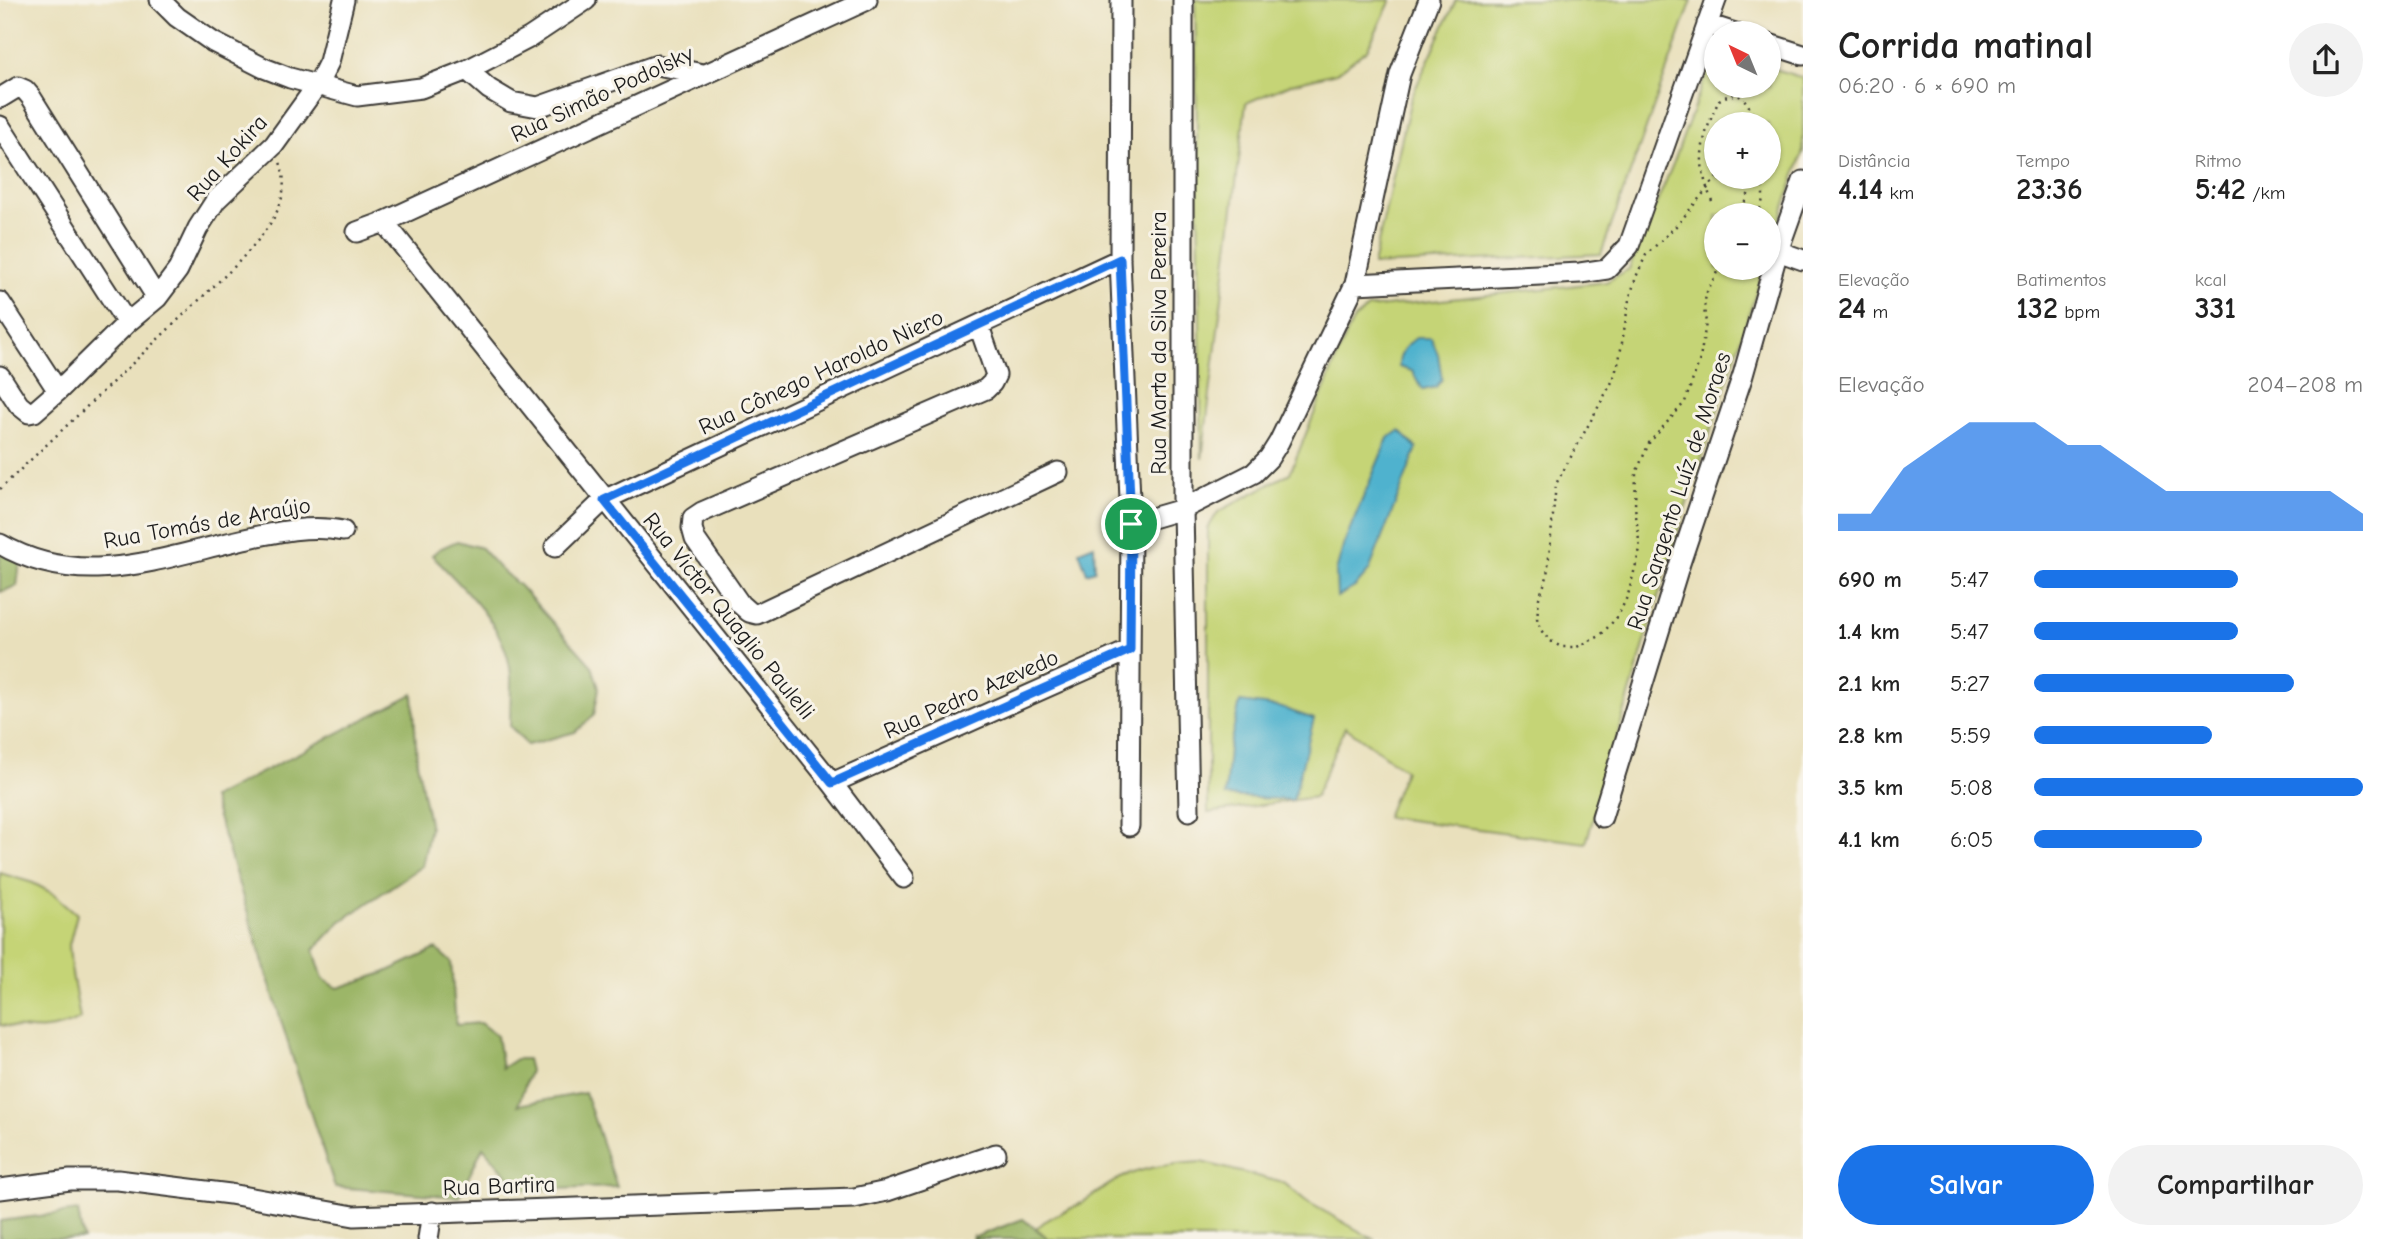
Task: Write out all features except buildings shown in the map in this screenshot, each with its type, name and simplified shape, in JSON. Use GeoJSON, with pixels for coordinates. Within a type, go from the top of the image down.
{"type":"FeatureCollection","features":[{"type":"Feature","properties":{"kind":"street"},"geometry":{"type":"LineString","coordinates":[[160,0],[177,17],[213,42],[264,68],[356,96],[421,88],[467,70],[529,38],[586,0]]}},
{"type":"Feature","properties":{"kind":"street","name":"Rua Kokira"},"geometry":{"type":"LineString","coordinates":[[0,376],[24,410],[34,412],[157,298],[178,270],[209,210],[225,191],[274,145],[318,84],[330,62],[344,0]]}},
{"type":"Feature","properties":{"kind":"street","name":"Rua Simão Podolsky"},"geometry":{"type":"LineString","coordinates":[[357,232],[867,0]]}},
{"type":"Feature","properties":{"kind":"street","name":"Rua Marta da Silva Pereira"},"geometry":{"type":"LineString","coordinates":[[1121,0],[1120,259],[1131,524],[1129,826]]}},
{"type":"Feature","properties":{"kind":"street","name":"Rua Marta da Silva Pereira"},"geometry":{"type":"LineString","coordinates":[[1183,0],[1183,509],[1189,811]]}},
{"type":"Feature","properties":{"kind":"street"},"geometry":{"type":"LineString","coordinates":[[1131,524],[1183,509],[1254,473],[1269,458],[1279,442],[1355,284],[1400,74],[1429,0]]}},
{"type":"Feature","properties":{"kind":"street"},"geometry":{"type":"LineString","coordinates":[[1708,21],[1716,0]]}},
{"type":"Feature","properties":{"kind":"street"},"geometry":{"type":"LineString","coordinates":[[1355,284],[1580,273],[1607,269],[1629,246],[1704,33]]}},
{"type":"Feature","properties":{"kind":"street"},"geometry":{"type":"LineString","coordinates":[[1782,48],[1803,55]]}},
{"type":"Feature","properties":{"kind":"street"},"geometry":{"type":"LineString","coordinates":[[467,70],[489,89],[511,102],[538,107],[657,65],[703,74]]}},
{"type":"Feature","properties":{"kind":"street"},"geometry":{"type":"LineString","coordinates":[[0,98],[18,87],[31,97],[157,298]]}},
{"type":"Feature","properties":{"kind":"street"},"geometry":{"type":"LineString","coordinates":[[0,126],[127,323]]}},
{"type":"Feature","properties":{"kind":"street","name":"Rua Sargento Luíz de Moraes"},"geometry":{"type":"LineString","coordinates":[[1781,243],[1803,181]]}},
{"type":"Feature","properties":{"kind":"street","name":"Rua Victor Quaglio Paulelli"},"geometry":{"type":"LineString","coordinates":[[384,222],[832,783],[904,878]]}},
{"type":"Feature","properties":{"kind":"street"},"geometry":{"type":"LineString","coordinates":[[1781,252],[1803,260]]}},
{"type":"Feature","properties":{"kind":"street","name":"Rua Cônego Haroldo Niero"},"geometry":{"type":"LineString","coordinates":[[555,547],[604,500],[1120,259]]}},
{"type":"Feature","properties":{"kind":"street","name":"Rua Sargento Luíz de Moraes"},"geometry":{"type":"LineString","coordinates":[[1602,817],[1680,563],[1743,375],[1770,280]]}},
{"type":"Feature","properties":{"kind":"street"},"geometry":{"type":"LineString","coordinates":[[0,302],[58,391]]}},
{"type":"Feature","properties":{"kind":"street"},"geometry":{"type":"LineString","coordinates":[[979,326],[996,375],[986,389],[702,512],[693,518],[695,539],[740,604],[757,614],[1058,472]]}},
{"type":"Feature","properties":{"kind":"street","name":"Rua Tomás de Araújo"},"geometry":{"type":"LineString","coordinates":[[0,544],[15,553],[54,566],[92,568],[146,564],[279,532],[324,527],[342,531]]}},
{"type":"Feature","properties":{"kind":"street","name":"Rua Pedro Azevedo"},"geometry":{"type":"LineString","coordinates":[[832,783],[1130,650]]}},
{"type":"Feature","properties":{"kind":"street","name":"Rua Bartira"},"geometry":{"type":"LineString","coordinates":[[0,1189],[70,1180],[118,1180],[230,1194],[354,1216],[854,1198],[887,1191],[996,1154]]}},
{"type":"Feature","properties":{"kind":"street"},"geometry":{"type":"LineString","coordinates":[[428,1239],[432,1212]]}},
{"type":"Feature","properties":{"kind":"path"},"geometry":{"type":"LineString","coordinates":[[1714,112],[1719,100],[1732,94],[1745,99],[1751,112]]}},
{"type":"Feature","properties":{"kind":"path"},"geometry":{"type":"LineString","coordinates":[[1704,133],[1701,154],[1704,182]]}},
{"type":"Feature","properties":{"kind":"path"},"geometry":{"type":"LineString","coordinates":[[0,489],[235,266],[274,221],[284,194],[283,171],[274,145]]}},
{"type":"Feature","properties":{"kind":"path"},"geometry":{"type":"LineString","coordinates":[[1706,189],[1677,225],[1646,255],[1629,300],[1619,360],[1612,382],[1556,484],[1547,577],[1539,598],[1536,618],[1540,629],[1549,640],[1561,647],[1577,646],[1600,636],[1618,616],[1628,595],[1640,549],[1635,507],[1636,473],[1648,443],[1685,402],[1700,359],[1706,323],[1706,294],[1712,280]]}},
{"type":"Feature","properties":{"kind":"path"},"geometry":{"type":"LineString","coordinates":[[1707,189],[1712,201]]}},
{"type":"Feature","properties":{"kind":"green space"},"geometry":{"type":"Polygon","coordinates":[[[1195,0],[1391,0],[1367,50],[1336,73],[1291,84],[1246,103],[1202,459],[1195,0]]]}},
{"type":"Feature","properties":{"kind":"green space"},"geometry":{"type":"Polygon","coordinates":[[[1456,0],[1692,0],[1601,254],[1373,265],[1411,98],[1456,0]]]}},
{"type":"Feature","properties":{"kind":"green space"},"geometry":{"type":"Polygon","coordinates":[[[1782,71],[1803,78],[1803,151],[1781,217],[1781,203],[1704,203],[1704,280],[1760,280],[1674,543],[1586,843],[1386,817],[1405,770],[1345,727],[1315,797],[1208,813],[1208,528],[1218,512],[1290,473],[1354,319],[1368,308],[1606,282],[1629,269],[1704,80],[1704,98],[1782,98],[1782,71]]]}},
{"type":"Feature","properties":{"kind":"green space"},"geometry":{"type":"Polygon","coordinates":[[[457,541],[481,548],[520,586],[592,666],[599,688],[594,715],[575,732],[527,745],[510,726],[511,677],[502,641],[482,610],[432,555],[457,541]]]}},
{"type":"Feature","properties":{"kind":"green space"},"geometry":{"type":"Polygon","coordinates":[[[0,542],[20,562],[17,586],[0,592],[0,542]]]}},
{"type":"Feature","properties":{"kind":"green space"},"geometry":{"type":"Polygon","coordinates":[[[413,694],[417,762],[430,828],[422,866],[340,922],[314,950],[323,979],[338,988],[384,973],[436,949],[451,962],[456,1025],[480,1023],[497,1036],[502,1068],[516,1059],[527,1059],[530,1071],[518,1105],[585,1093],[617,1187],[520,1190],[483,1147],[459,1197],[335,1187],[212,798],[413,694]]]}},
{"type":"Feature","properties":{"kind":"green space"},"geometry":{"type":"Polygon","coordinates":[[[0,873],[33,883],[54,894],[77,914],[69,945],[80,1019],[41,1030],[0,1025],[0,873]]]}},
{"type":"Feature","properties":{"kind":"green space"},"geometry":{"type":"Polygon","coordinates":[[[1201,1162],[1284,1183],[1306,1201],[1373,1239],[1049,1239],[1036,1228],[1130,1174],[1160,1166],[1201,1162]]]}},
{"type":"Feature","properties":{"kind":"green space"},"geometry":{"type":"Polygon","coordinates":[[[78,1211],[83,1239],[0,1239],[0,1221],[78,1211]]]}},
{"type":"Feature","properties":{"kind":"green space"},"geometry":{"type":"Polygon","coordinates":[[[1023,1219],[1049,1239],[972,1239],[973,1235],[975,1237],[1023,1219]]]}},
{"type":"Feature","properties":{"kind":"water"},"geometry":{"type":"Polygon","coordinates":[[[1416,338],[1431,338],[1438,354],[1442,379],[1436,387],[1423,390],[1412,371],[1399,367],[1403,350],[1416,338]]]}},
{"type":"Feature","properties":{"kind":"water"},"geometry":{"type":"Polygon","coordinates":[[[1400,431],[1417,448],[1369,571],[1355,587],[1337,597],[1336,572],[1344,543],[1388,438],[1400,431]]]}},
{"type":"Feature","properties":{"kind":"water"},"geometry":{"type":"Polygon","coordinates":[[[1094,545],[1095,570],[1087,573],[1079,551],[1094,545]]]}},
{"type":"Feature","properties":{"kind":"water"},"geometry":{"type":"Polygon","coordinates":[[[1240,702],[1279,707],[1314,719],[1293,800],[1225,796],[1229,748],[1240,702]]]}},
{"type":"Feature","properties":{"kind":"route"},"geometry":{"type":"LineString","coordinates":[[1120,259],[1131,524],[1130,650],[832,783],[604,500],[1120,259]]}}]}
